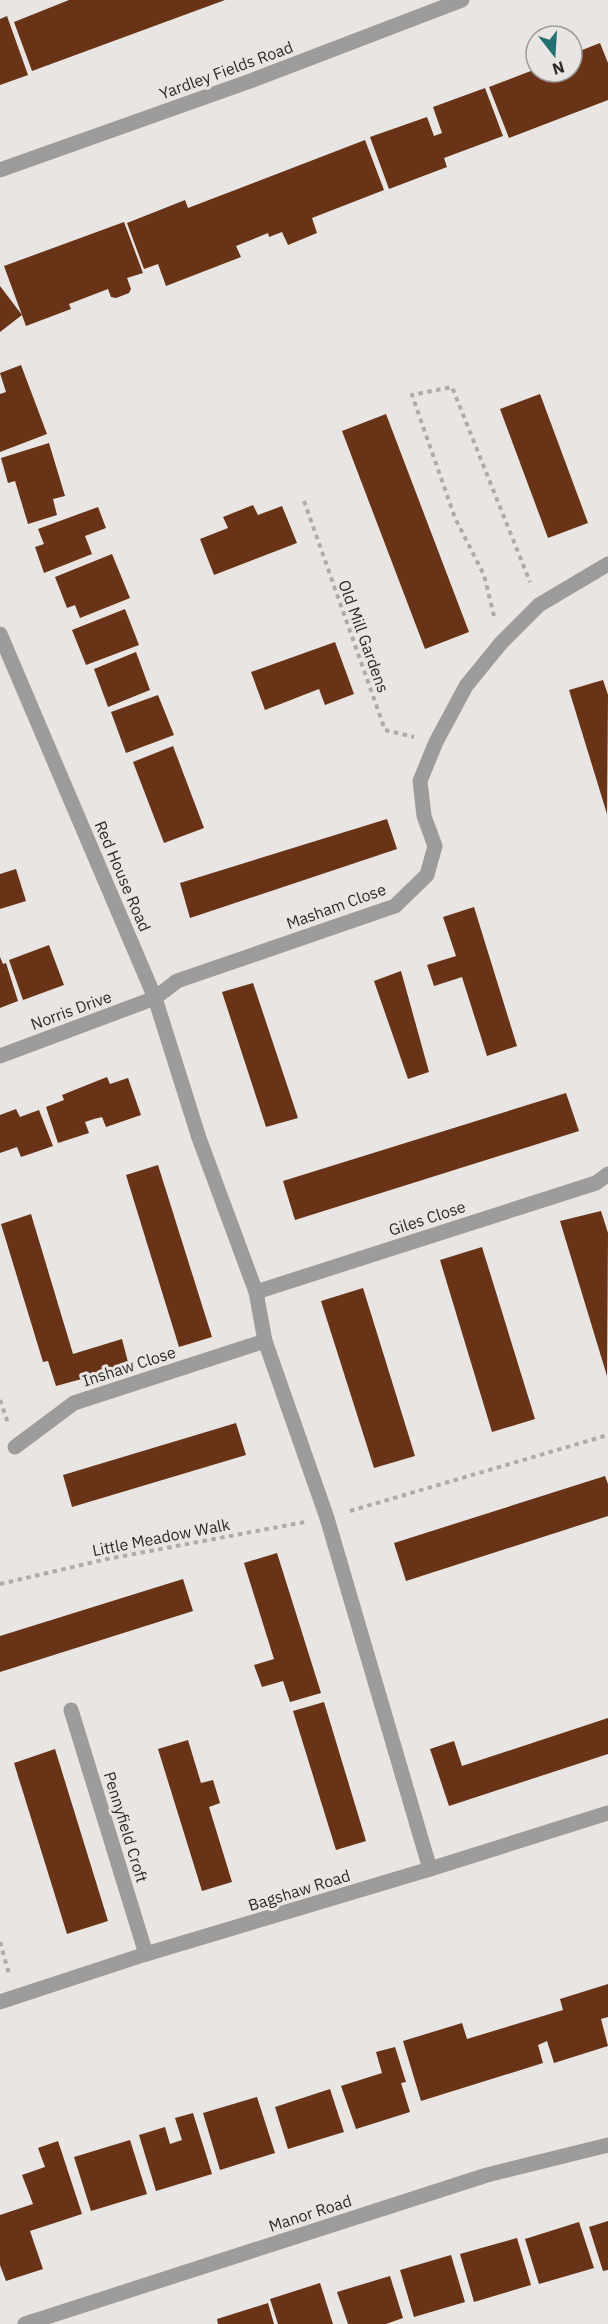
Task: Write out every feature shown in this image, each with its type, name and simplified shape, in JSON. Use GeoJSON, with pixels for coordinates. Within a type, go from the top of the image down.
{"type":"FeatureCollection","features":[{"type":"Feature","properties":{"kind":"street","name":"Yardley Fields Road"},"geometry":{"type":"LineString","coordinates":[[0,170],[253,80],[462,0]]}},
{"type":"Feature","properties":{"kind":"street","name":"Masham Close"},"geometry":{"type":"LineString","coordinates":[[155,998],[177,981],[395,906],[427,875],[435,846],[424,816],[420,781],[436,741],[466,686],[501,643],[540,605],[608,564]]}},
{"type":"Feature","properties":{"kind":"street","name":"Red House Road"},"geometry":{"type":"LineString","coordinates":[[0,634],[155,998],[199,1138],[256,1292],[265,1341],[327,1518],[430,1869]]}},
{"type":"Feature","properties":{"kind":"street","name":"Norris Drive"},"geometry":{"type":"LineString","coordinates":[[0,1056],[155,998]]}},
{"type":"Feature","properties":{"kind":"street","name":"Giles Close"},"geometry":{"type":"LineString","coordinates":[[256,1292],[596,1183],[608,1174]]}},
{"type":"Feature","properties":{"kind":"street","name":"Inshaw Close"},"geometry":{"type":"LineString","coordinates":[[15,1447],[74,1402],[265,1341]]}},
{"type":"Feature","properties":{"kind":"street","name":"Pennyfield Croft"},"geometry":{"type":"LineString","coordinates":[[71,1710],[146,1954]]}},
{"type":"Feature","properties":{"kind":"street","name":"Bagshaw Road"},"geometry":{"type":"LineString","coordinates":[[0,2002],[146,1954],[608,1813]]}},
{"type":"Feature","properties":{"kind":"street","name":"Manor Road"},"geometry":{"type":"LineString","coordinates":[[25,2324],[487,2175],[608,2145]]}},
{"type":"Feature","properties":{"kind":"path"},"geometry":{"type":"LineString","coordinates":[[501,643],[484,575],[454,518],[412,395],[452,387],[540,605]]}},
{"type":"Feature","properties":{"kind":"path","name":"Old Mill Gardens"},"geometry":{"type":"LineString","coordinates":[[304,501],[385,730],[436,741]]}},
{"type":"Feature","properties":{"kind":"path","name":"Little Meadow Walk"},"geometry":{"type":"LineString","coordinates":[[0,1584],[107,1559],[327,1518],[608,1435]]}},
{"type":"Feature","properties":{"kind":"path"},"geometry":{"type":"LineString","coordinates":[[0,1942],[16,1998]]}},
{"type":"Feature","properties":{"kind":"building"},"geometry":{"type":"Polygon","coordinates":[[[69,0],[225,0],[32,71],[14,22],[69,0]]]}},
{"type":"Feature","properties":{"kind":"building"},"geometry":{"type":"Polygon","coordinates":[[[7,16],[28,75],[0,85],[0,19],[7,16]]]}},
{"type":"Feature","properties":{"kind":"building"},"geometry":{"type":"Polygon","coordinates":[[[600,43],[608,63],[608,100],[509,138],[489,87],[524,74],[524,84],[584,84],[584,49],[600,43]]]}},
{"type":"Feature","properties":{"kind":"building"},"geometry":{"type":"Polygon","coordinates":[[[485,88],[503,136],[444,158],[447,167],[389,189],[370,137],[427,117],[434,136],[442,133],[433,107],[485,88]]]}},
{"type":"Feature","properties":{"kind":"building"},"geometry":{"type":"Polygon","coordinates":[[[365,140],[384,190],[312,218],[317,233],[288,245],[282,232],[269,237],[268,233],[236,246],[241,257],[166,286],[158,264],[144,269],[127,223],[185,200],[188,208],[365,140]]]}},
{"type":"Feature","properties":{"kind":"building"},"geometry":{"type":"Polygon","coordinates":[[[124,222],[143,273],[127,278],[131,289],[129,293],[116,298],[111,297],[108,289],[69,304],[71,309],[26,326],[4,266],[124,222]]]}},
{"type":"Feature","properties":{"kind":"building"},"geometry":{"type":"Polygon","coordinates":[[[0,286],[22,315],[0,332],[0,286]]]}},
{"type":"Feature","properties":{"kind":"building"},"geometry":{"type":"Polygon","coordinates":[[[21,365],[47,434],[0,452],[0,394],[6,392],[0,373],[21,365]]]}},
{"type":"Feature","properties":{"kind":"building"},"geometry":{"type":"Polygon","coordinates":[[[540,394],[588,523],[548,538],[500,409],[540,394]]]}},
{"type":"Feature","properties":{"kind":"building"},"geometry":{"type":"Polygon","coordinates":[[[386,414],[469,632],[425,649],[342,431],[386,414]]]}},
{"type":"Feature","properties":{"kind":"building"},"geometry":{"type":"Polygon","coordinates":[[[49,443],[65,496],[53,499],[57,515],[28,524],[15,481],[8,483],[1,458],[49,443]]]}},
{"type":"Feature","properties":{"kind":"building"},"geometry":{"type":"Polygon","coordinates":[[[253,505],[258,515],[282,506],[297,543],[214,575],[200,539],[228,528],[223,517],[253,505]]]}},
{"type":"Feature","properties":{"kind":"building"},"geometry":{"type":"Polygon","coordinates":[[[98,507],[106,528],[85,536],[92,554],[44,573],[35,547],[44,544],[38,529],[98,507]]]}},
{"type":"Feature","properties":{"kind":"building"},"geometry":{"type":"Polygon","coordinates":[[[112,554],[130,598],[80,618],[75,605],[67,608],[55,577],[112,554]]]}},
{"type":"Feature","properties":{"kind":"building"},"geometry":{"type":"Polygon","coordinates":[[[125,609],[139,645],[86,665],[72,630],[125,609]]]}},
{"type":"Feature","properties":{"kind":"building"},"geometry":{"type":"Polygon","coordinates":[[[335,642],[354,694],[325,705],[319,689],[265,710],[251,672],[335,642]]]}},
{"type":"Feature","properties":{"kind":"building"},"geometry":{"type":"Polygon","coordinates":[[[136,652],[150,690],[108,707],[94,669],[136,652]]]}},
{"type":"Feature","properties":{"kind":"building"},"geometry":{"type":"Polygon","coordinates":[[[603,680],[608,695],[607,814],[569,690],[603,680]]]}},
{"type":"Feature","properties":{"kind":"building"},"geometry":{"type":"Polygon","coordinates":[[[158,695],[174,735],[126,753],[111,712],[158,695]]]}},
{"type":"Feature","properties":{"kind":"building"},"geometry":{"type":"Polygon","coordinates":[[[173,746],[204,828],[164,843],[133,762],[173,746]]]}},
{"type":"Feature","properties":{"kind":"building"},"geometry":{"type":"Polygon","coordinates":[[[387,819],[397,849],[190,918],[180,883],[387,819]]]}},
{"type":"Feature","properties":{"kind":"building"},"geometry":{"type":"Polygon","coordinates":[[[16,869],[26,901],[0,909],[0,874],[16,869]]]}},
{"type":"Feature","properties":{"kind":"building"},"geometry":{"type":"Polygon","coordinates":[[[474,907],[517,1046],[487,1056],[462,977],[434,986],[427,965],[456,956],[443,917],[474,907]]]}},
{"type":"Feature","properties":{"kind":"building"},"geometry":{"type":"Polygon","coordinates":[[[49,945],[64,985],[23,1000],[9,960],[49,945]]]}},
{"type":"Feature","properties":{"kind":"building"},"geometry":{"type":"Polygon","coordinates":[[[0,957],[3,964],[6,963],[18,1001],[0,1008],[0,957]]]}},
{"type":"Feature","properties":{"kind":"building"},"geometry":{"type":"Polygon","coordinates":[[[401,971],[429,1072],[408,1079],[374,981],[401,971]]]}},
{"type":"Feature","properties":{"kind":"building"},"geometry":{"type":"Polygon","coordinates":[[[253,983],[298,1118],[266,1127],[222,992],[253,983]]]}},
{"type":"Feature","properties":{"kind":"building"},"geometry":{"type":"Polygon","coordinates":[[[107,1077],[110,1084],[128,1078],[141,1115],[106,1127],[102,1117],[85,1122],[89,1133],[58,1143],[46,1107],[64,1100],[62,1095],[107,1077]]]}},
{"type":"Feature","properties":{"kind":"building"},"geometry":{"type":"Polygon","coordinates":[[[566,1093],[579,1131],[295,1220],[283,1181],[566,1093]]]}},
{"type":"Feature","properties":{"kind":"building"},"geometry":{"type":"Polygon","coordinates":[[[16,1109],[20,1117],[39,1110],[53,1146],[21,1157],[17,1147],[0,1153],[0,1115],[16,1109]]]}},
{"type":"Feature","properties":{"kind":"building"},"geometry":{"type":"Polygon","coordinates":[[[158,1165],[212,1337],[179,1347],[126,1175],[158,1165]]]}},
{"type":"Feature","properties":{"kind":"building"},"geometry":{"type":"Polygon","coordinates":[[[601,1211],[608,1233],[607,1376],[560,1221],[601,1211]]]}},
{"type":"Feature","properties":{"kind":"building"},"geometry":{"type":"Polygon","coordinates":[[[31,1214],[73,1354],[122,1339],[129,1366],[56,1386],[48,1361],[43,1362],[1,1224],[31,1214]]]}},
{"type":"Feature","properties":{"kind":"building"},"geometry":{"type":"Polygon","coordinates":[[[482,1247],[535,1419],[492,1432],[440,1260],[482,1247]]]}},
{"type":"Feature","properties":{"kind":"building"},"geometry":{"type":"Polygon","coordinates":[[[363,1288],[415,1456],[374,1468],[321,1301],[363,1288]]]}},
{"type":"Feature","properties":{"kind":"building"},"geometry":{"type":"Polygon","coordinates":[[[236,1423],[246,1455],[72,1507],[63,1475],[236,1423]]]}},
{"type":"Feature","properties":{"kind":"building"},"geometry":{"type":"Polygon","coordinates":[[[605,1476],[608,1484],[608,1516],[406,1581],[394,1543],[605,1476]]]}},
{"type":"Feature","properties":{"kind":"building"},"geometry":{"type":"Polygon","coordinates":[[[277,1553],[321,1693],[290,1702],[283,1681],[262,1687],[254,1665],[274,1659],[244,1563],[277,1553]]]}},
{"type":"Feature","properties":{"kind":"building"},"geometry":{"type":"Polygon","coordinates":[[[183,1579],[193,1611],[0,1672],[0,1636],[183,1579]]]}},
{"type":"Feature","properties":{"kind":"building"},"geometry":{"type":"Polygon","coordinates":[[[324,1702],[366,1841],[336,1850],[293,1711],[324,1702]]]}},
{"type":"Feature","properties":{"kind":"building"},"geometry":{"type":"Polygon","coordinates":[[[608,1718],[608,1754],[449,1806],[430,1749],[454,1741],[462,1766],[608,1718]]]}},
{"type":"Feature","properties":{"kind":"building"},"geometry":{"type":"Polygon","coordinates":[[[188,1740],[201,1783],[213,1780],[220,1803],[209,1807],[232,1882],[202,1891],[158,1749],[188,1740]]]}},
{"type":"Feature","properties":{"kind":"building"},"geometry":{"type":"Polygon","coordinates":[[[55,1749],[108,1921],[67,1934],[14,1763],[55,1749]]]}},
{"type":"Feature","properties":{"kind":"building"},"geometry":{"type":"Polygon","coordinates":[[[608,1984],[608,2017],[601,2019],[608,2046],[554,2063],[547,2041],[538,2045],[543,2063],[421,2101],[403,2041],[462,2023],[467,2039],[563,2010],[560,1999],[608,1984]]]}},
{"type":"Feature","properties":{"kind":"building"},"geometry":{"type":"Polygon","coordinates":[[[395,2047],[406,2082],[401,2083],[410,2112],[356,2129],[341,2086],[382,2073],[376,2052],[395,2047]]]}},
{"type":"Feature","properties":{"kind":"building"},"geometry":{"type":"Polygon","coordinates":[[[330,2089],[344,2132],[288,2149],[275,2107],[330,2089]]]}},
{"type":"Feature","properties":{"kind":"building"},"geometry":{"type":"Polygon","coordinates":[[[257,2097],[275,2153],[220,2170],[203,2113],[257,2097]]]}},
{"type":"Feature","properties":{"kind":"building"},"geometry":{"type":"Polygon","coordinates":[[[193,2113],[212,2174],[156,2191],[139,2135],[165,2127],[170,2144],[182,2140],[175,2118],[193,2113]]]}},
{"type":"Feature","properties":{"kind":"building"},"geometry":{"type":"Polygon","coordinates":[[[130,2140],[147,2194],[91,2211],[74,2157],[130,2140]]]}},
{"type":"Feature","properties":{"kind":"building"},"geometry":{"type":"Polygon","coordinates":[[[58,2141],[82,2214],[30,2231],[43,2269],[6,2281],[0,2265],[0,2215],[33,2204],[22,2175],[45,2167],[38,2148],[58,2141]]]}},
{"type":"Feature","properties":{"kind":"building"},"geometry":{"type":"Polygon","coordinates":[[[608,2221],[608,2270],[603,2271],[589,2227],[608,2221]]]}},
{"type":"Feature","properties":{"kind":"building"},"geometry":{"type":"Polygon","coordinates":[[[579,2222],[594,2268],[539,2284],[525,2239],[579,2222]]]}},
{"type":"Feature","properties":{"kind":"building"},"geometry":{"type":"Polygon","coordinates":[[[517,2238],[531,2285],[474,2302],[460,2254],[517,2238]]]}},
{"type":"Feature","properties":{"kind":"building"},"geometry":{"type":"Polygon","coordinates":[[[451,2255],[465,2302],[414,2317],[400,2270],[451,2255]]]}},
{"type":"Feature","properties":{"kind":"building"},"geometry":{"type":"Polygon","coordinates":[[[390,2276],[403,2318],[386,2324],[348,2324],[337,2292],[390,2276]]]}},
{"type":"Feature","properties":{"kind":"building"},"geometry":{"type":"Polygon","coordinates":[[[320,2283],[333,2324],[278,2324],[270,2299],[320,2283]]]}},
{"type":"Feature","properties":{"kind":"building"},"geometry":{"type":"Polygon","coordinates":[[[268,2303],[274,2324],[218,2324],[217,2319],[268,2303]]]}}]}
